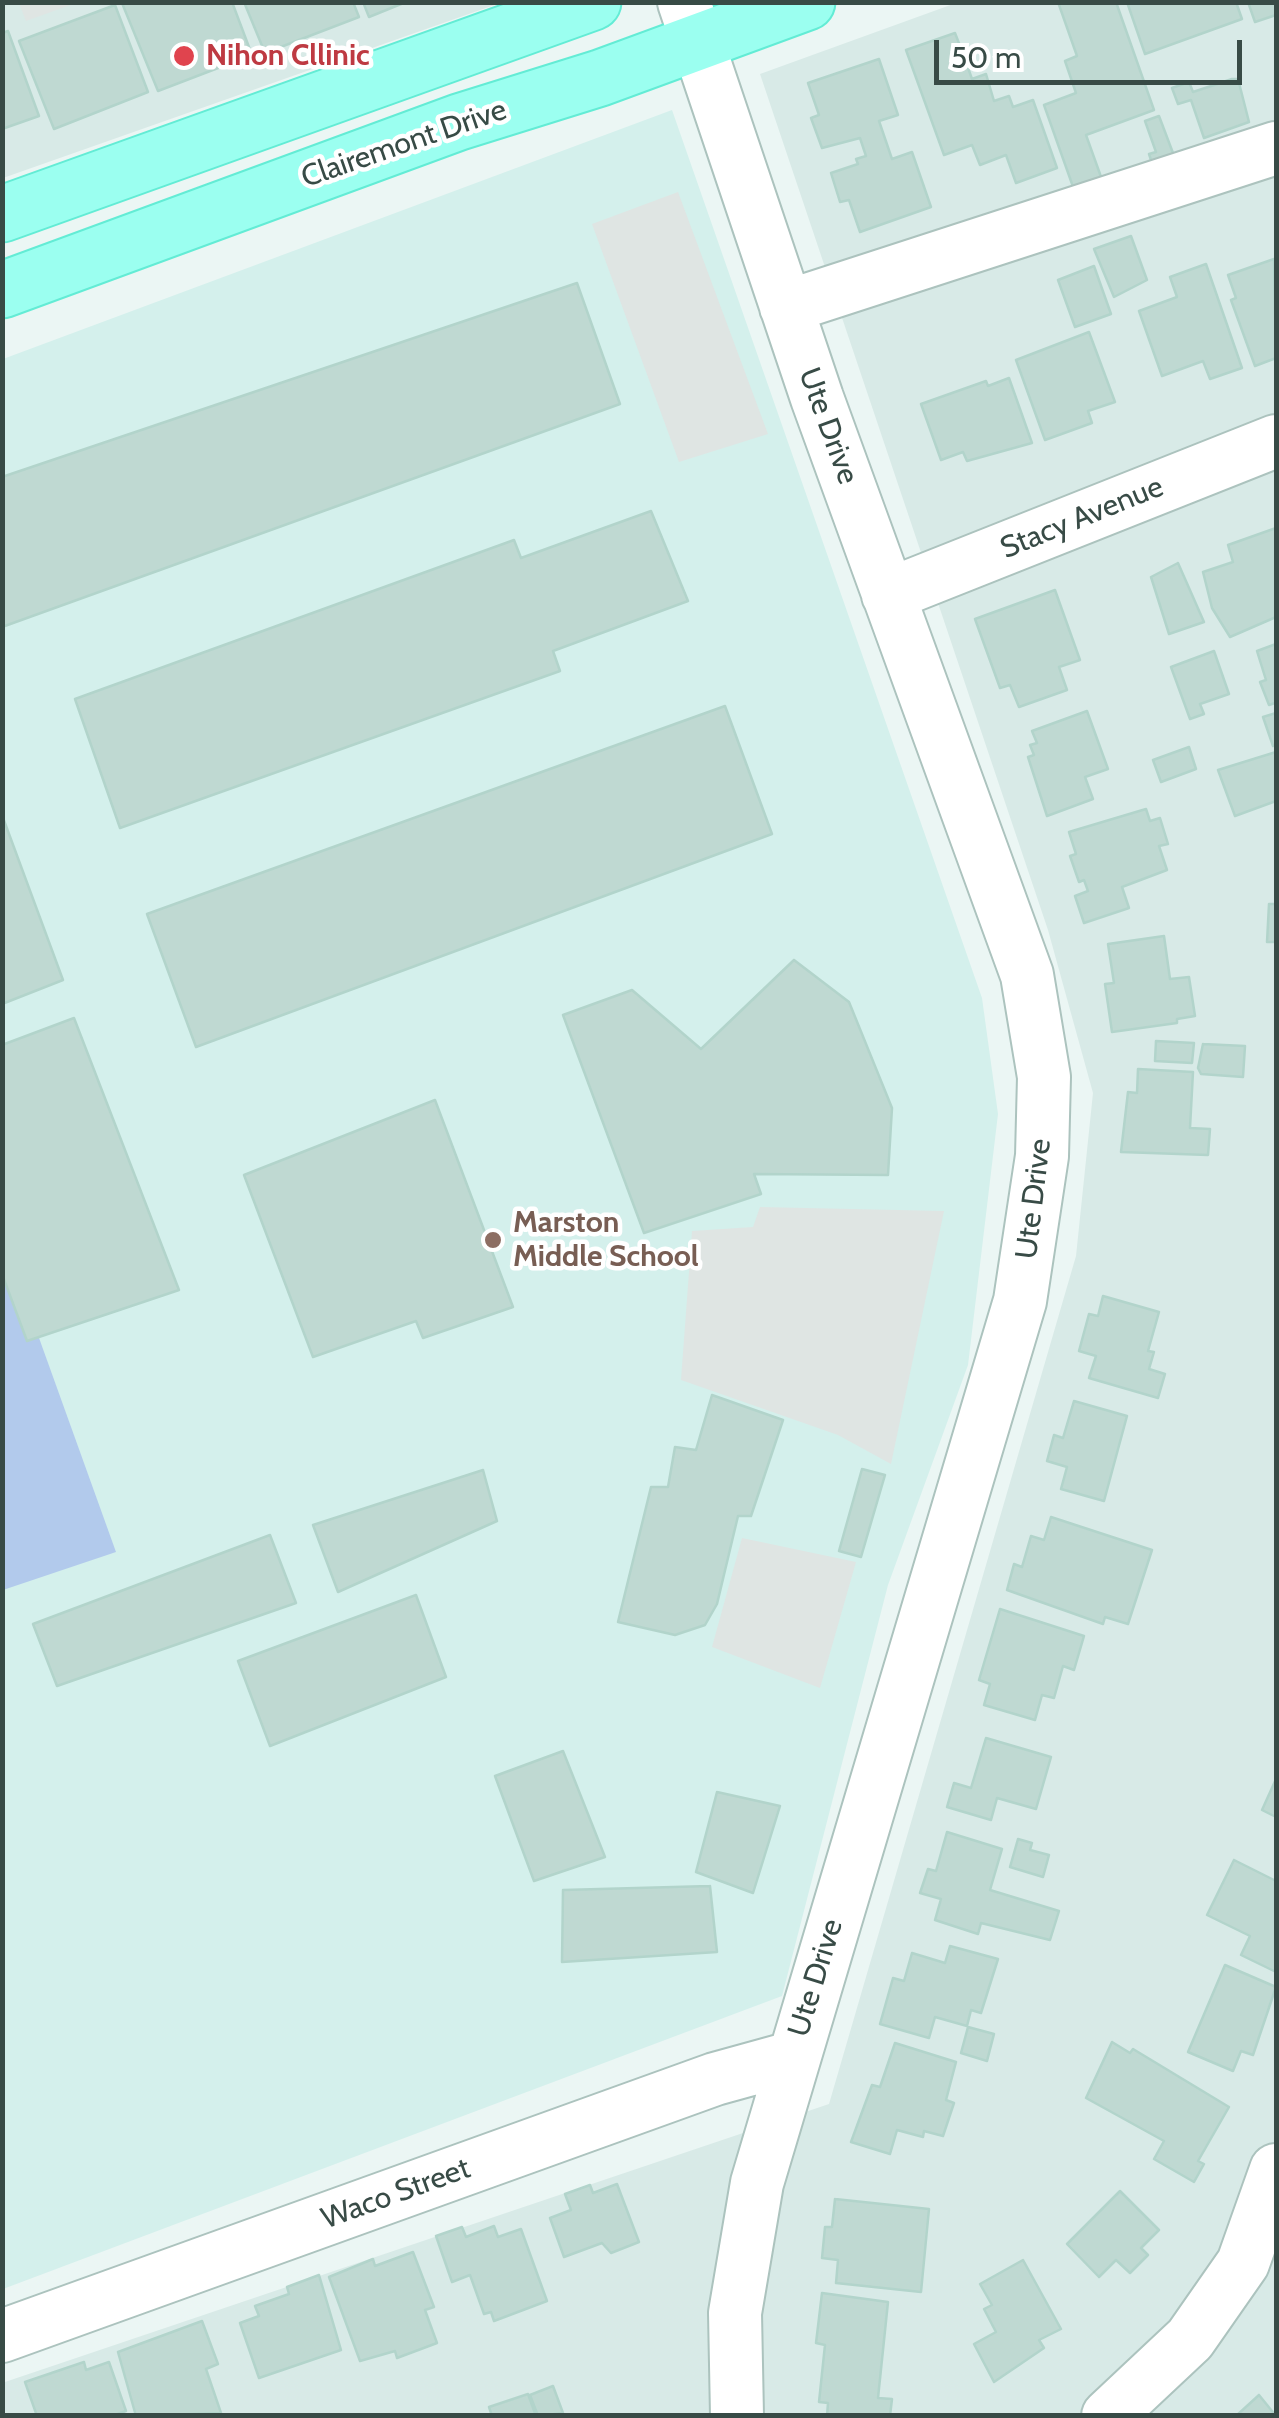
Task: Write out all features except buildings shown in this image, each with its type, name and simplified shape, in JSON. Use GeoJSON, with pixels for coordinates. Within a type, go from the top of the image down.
{"type":"FeatureCollection","features":[{"type":"Feature","properties":{"kind":"main road"},"geometry":{"type":"LineString","coordinates":[[2,214],[593,2]]}},
{"type":"Feature","properties":{"kind":"main road","name":"Clairemont Drive"},"geometry":{"type":"LineString","coordinates":[[2,290],[459,122],[690,23],[807,2]]}},
{"type":"Feature","properties":{"kind":"street","name":"Ute Drive"},"geometry":{"type":"LineString","coordinates":[[690,23],[786,307],[1026,975],[1044,1077],[1042,1156],[1020,1301],[757,2183],[734,2313],[737,2416]]}},
{"type":"Feature","properties":{"kind":"street"},"geometry":{"type":"LineString","coordinates":[[786,307],[1276,148]]}},
{"type":"Feature","properties":{"kind":"street","name":"Stacy Avenue"},"geometry":{"type":"LineString","coordinates":[[888,595],[1276,441]]}},
{"type":"Feature","properties":{"kind":"street","name":"Waco Street"},"geometry":{"type":"LineString","coordinates":[[2,2336],[716,2079],[792,2058]]}},
{"type":"Feature","properties":{"kind":"street"},"geometry":{"type":"LineString","coordinates":[[1108,2416],[1190,2339],[1243,2264],[1276,2170]]}},
{"type":"Feature","properties":{"kind":"shaded area"},"geometry":{"type":"Polygon","coordinates":[[[3,2],[500,3],[3,178],[3,2]]]}},
{"type":"Feature","properties":{"kind":"shaded area"},"geometry":{"type":"Polygon","coordinates":[[[19,2],[76,3],[26,21],[19,2]]]}},
{"type":"Feature","properties":{"kind":"shaded area"},"geometry":{"type":"Polygon","coordinates":[[[956,3],[1276,3],[1276,2415],[3,2416],[2,2383],[829,2104],[1076,1256],[1093,1093],[1048,930],[760,74],[956,3]]]}},
{"type":"Feature","properties":{"kind":"shaded area","name":"Marston Middle School"},"geometry":{"type":"Polygon","coordinates":[[[672,110],[982,998],[998,1114],[968,1365],[888,1585],[782,1996],[3,2289],[3,359],[672,110]]]}},
{"type":"Feature","properties":{"kind":"shaded area"},"geometry":{"type":"Polygon","coordinates":[[[678,192],[768,434],[679,462],[592,224],[678,192]]]}},
{"type":"Feature","properties":{"kind":"shaded area"},"geometry":{"type":"Polygon","coordinates":[[[760,1207],[944,1211],[891,1464],[838,1435],[681,1380],[692,1231],[753,1227],[760,1207]]]}},
{"type":"Feature","properties":{"kind":"shaded area"},"geometry":{"type":"Polygon","coordinates":[[[2,1235],[116,1552],[3,1590],[2,1590],[2,1235]]]}},
{"type":"Feature","properties":{"kind":"shaded area"},"geometry":{"type":"Polygon","coordinates":[[[742,1538],[856,1562],[820,1688],[712,1647],[742,1538]]]}},
{"type":"Feature","properties":{"kind":"place","name":"Nihon Cllinic"},"geometry":{"type":"Point","coordinates":[184,56]}},
{"type":"Feature","properties":{"kind":"place","name":"Marston Middle School"},"geometry":{"type":"Point","coordinates":[493,1240]}}]}
